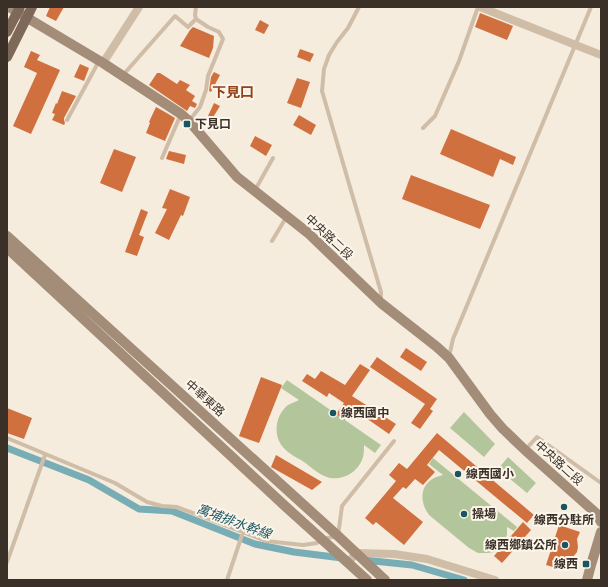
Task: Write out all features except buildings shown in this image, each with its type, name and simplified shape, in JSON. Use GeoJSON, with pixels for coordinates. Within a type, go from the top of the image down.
{"type":"FeatureCollection","features":[{"type":"Feature","properties":{"kind":"main road"},"geometry":{"type":"LineString","coordinates":[[7,57],[32,7]]}},
{"type":"Feature","properties":{"kind":"main road"},"geometry":{"type":"LineString","coordinates":[[7,32],[15,9]]}},
{"type":"Feature","properties":{"kind":"main road","name":"中央路二段"},"geometry":{"type":"LineString","coordinates":[[15,9],[181,114],[237,177],[308,233],[380,303],[432,342],[449,358],[490,414],[525,450],[597,514],[601,522]]}},
{"type":"Feature","properties":{"kind":"main road","name":"中華東路"},"geometry":{"type":"LineString","coordinates":[[7,236],[385,580]]}},
{"type":"Feature","properties":{"kind":"main road","name":"中華東路"},"geometry":{"type":"LineString","coordinates":[[7,248],[367,580]]}},
{"type":"Feature","properties":{"kind":"main road"},"geometry":{"type":"LineString","coordinates":[[587,580],[601,532]]}},
{"type":"Feature","properties":{"kind":"street"},"geometry":{"type":"LineString","coordinates":[[101,62],[139,7]]}},
{"type":"Feature","properties":{"kind":"street"},"geometry":{"type":"LineString","coordinates":[[479,7],[601,56]]}},
{"type":"Feature","properties":{"kind":"street"},"geometry":{"type":"LineString","coordinates":[[348,563],[356,554],[394,554],[427,559],[495,580]]}},
{"type":"Feature","properties":{"kind":"lane"},"geometry":{"type":"LineString","coordinates":[[189,122],[200,107],[206,90],[208,76],[223,39],[219,32],[196,19],[196,7]]}},
{"type":"Feature","properties":{"kind":"lane"},"geometry":{"type":"LineString","coordinates":[[359,7],[348,28],[329,55],[324,69],[322,91],[381,292],[380,303]]}},
{"type":"Feature","properties":{"kind":"lane"},"geometry":{"type":"LineString","coordinates":[[423,128],[435,116],[459,61],[479,7]]}},
{"type":"Feature","properties":{"kind":"lane"},"geometry":{"type":"LineString","coordinates":[[449,358],[453,339],[591,7]]}},
{"type":"Feature","properties":{"kind":"lane"},"geometry":{"type":"LineString","coordinates":[[122,76],[175,16],[188,27],[196,19]]}},
{"type":"Feature","properties":{"kind":"lane"},"geometry":{"type":"LineString","coordinates":[[67,120],[101,62]]}},
{"type":"Feature","properties":{"kind":"lane"},"geometry":{"type":"LineString","coordinates":[[162,158],[181,114]]}},
{"type":"Feature","properties":{"kind":"lane"},"geometry":{"type":"LineString","coordinates":[[255,190],[273,158]]}},
{"type":"Feature","properties":{"kind":"lane"},"geometry":{"type":"LineString","coordinates":[[272,241],[287,216]]}},
{"type":"Feature","properties":{"kind":"lane"},"geometry":{"type":"LineString","coordinates":[[525,450],[537,437],[601,483]]}},
{"type":"Feature","properties":{"kind":"lane"},"geometry":{"type":"LineString","coordinates":[[7,438],[115,483],[147,502],[162,506],[177,506],[266,541],[303,545],[317,543],[322,539],[338,536],[342,506],[394,441]]}},
{"type":"Feature","properties":{"kind":"lane"},"geometry":{"type":"LineString","coordinates":[[7,562],[45,454]]}},
{"type":"Feature","properties":{"kind":"lane"},"geometry":{"type":"LineString","coordinates":[[227,580],[243,532]]}},
{"type":"Feature","properties":{"kind":"green space"},"geometry":{"type":"Polygon","coordinates":[[[287,380],[381,445],[375,453],[364,445],[364,452],[361,462],[351,474],[341,478],[330,478],[323,476],[288,452],[282,446],[278,438],[277,422],[281,413],[288,405],[299,400],[281,388],[287,380]]]}},
{"type":"Feature","properties":{"kind":"green space"},"geometry":{"type":"Polygon","coordinates":[[[464,412],[495,444],[484,457],[450,428],[464,412]]]}},
{"type":"Feature","properties":{"kind":"green space"},"geometry":{"type":"Polygon","coordinates":[[[508,457],[536,483],[527,493],[498,469],[508,457]]]}},
{"type":"Feature","properties":{"kind":"green space"},"geometry":{"type":"Polygon","coordinates":[[[433,458],[517,527],[514,531],[507,527],[507,535],[504,543],[494,552],[478,553],[469,548],[429,515],[424,505],[422,495],[423,490],[429,481],[443,475],[429,464],[433,458]]]}},
{"type":"Feature","properties":{"kind":"waterway","name":"寓埔排水幹線"},"geometry":{"type":"LineString","coordinates":[[7,448],[89,480],[139,509],[172,511],[255,544],[294,552],[342,558]]}},
{"type":"Feature","properties":{"kind":"waterway","name":"寓埔排水幹線"},"geometry":{"type":"LineString","coordinates":[[364,560],[412,565],[464,580]]}},
{"type":"Feature","properties":{"kind":"place","name":"下見口"},"geometry":{"type":"Point","coordinates":[187,124]}},
{"type":"Feature","properties":{"kind":"place","name":"線西國中"},"geometry":{"type":"Point","coordinates":[333,413]}},
{"type":"Feature","properties":{"kind":"place","name":"線西國小"},"geometry":{"type":"Point","coordinates":[458,474]}},
{"type":"Feature","properties":{"kind":"place","name":"線西分駐所"},"geometry":{"type":"Point","coordinates":[564,507]}},
{"type":"Feature","properties":{"kind":"place","name":"操場"},"geometry":{"type":"Point","coordinates":[464,514]}},
{"type":"Feature","properties":{"kind":"place","name":"線西鄉鎮公所"},"geometry":{"type":"Point","coordinates":[565,545]}},
{"type":"Feature","properties":{"kind":"place","name":"線西"},"geometry":{"type":"Point","coordinates":[586,564]}},
{"type":"Feature","properties":{"kind":"district","name":"下見口"},"geometry":{"type":"Point","coordinates":[233,92]}}]}
